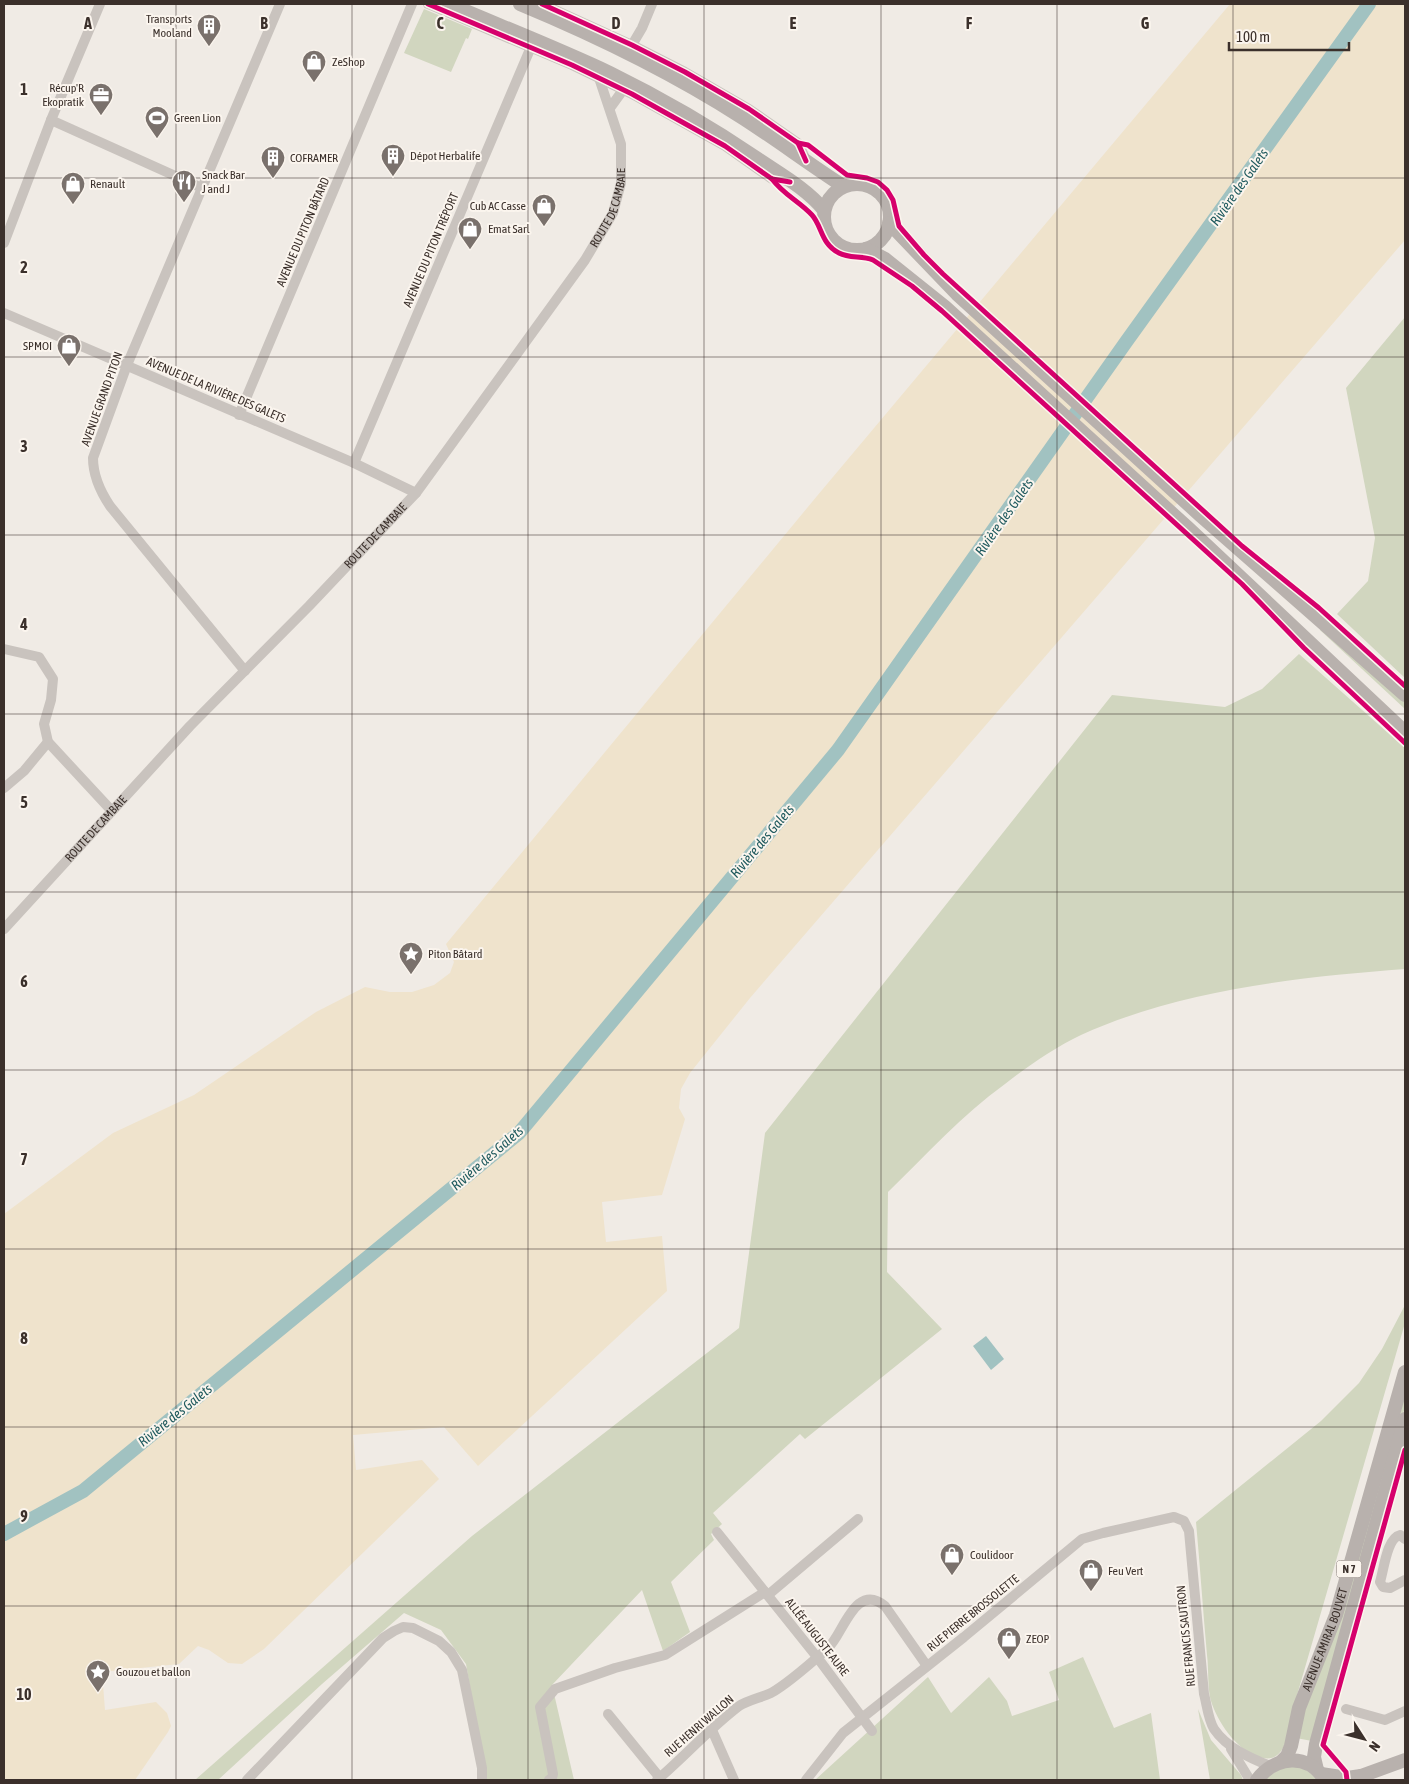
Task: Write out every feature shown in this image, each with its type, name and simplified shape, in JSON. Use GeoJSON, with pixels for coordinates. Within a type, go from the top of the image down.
{"type":"FeatureCollection","features":[{"type":"Feature","properties":{"kind":"main road"},"geometry":{"type":"LineString","coordinates":[[449,4],[636,86],[731,141],[805,192],[824,210]]}},
{"type":"Feature","properties":{"kind":"main road"},"geometry":{"type":"LineString","coordinates":[[520,4],[604,41],[680,81],[742,117],[843,186]]}},
{"type":"Feature","properties":{"kind":"main road"},"geometry":{"type":"LineString","coordinates":[[864,184],[883,196],[887,203],[890,213],[889,223],[882,238],[875,245],[856,250],[846,248],[830,236],[825,227],[824,210],[831,196],[843,186],[864,184]]}},
{"type":"Feature","properties":{"kind":"main road"},"geometry":{"type":"LineString","coordinates":[[889,223],[957,294],[1200,515],[1405,695]]}},
{"type":"Feature","properties":{"kind":"main road"},"geometry":{"type":"LineString","coordinates":[[866,248],[885,259],[945,307],[1188,528],[1405,732]]}},
{"type":"Feature","properties":{"kind":"main road","name":"AVENUE AMIRAL BOUVET"},"geometry":{"type":"LineString","coordinates":[[1258,1780],[1287,1756],[1291,1746],[1300,1708],[1336,1615],[1405,1372]]}},
{"type":"Feature","properties":{"kind":"main road","name":"AVENUE AMIRAL BOUVET"},"geometry":{"type":"LineString","coordinates":[[1321,1775],[1314,1757],[1316,1744],[1405,1419]]}},
{"type":"Feature","properties":{"kind":"main road"},"geometry":{"type":"LineString","coordinates":[[1276,1764],[1292,1760],[1303,1762],[1321,1775],[1358,1778],[1405,1760]]}},
{"type":"Feature","properties":{"kind":"street"},"geometry":{"type":"LineString","coordinates":[[4,244],[51,120],[100,4]]}},
{"type":"Feature","properties":{"kind":"street","name":"AVENUE GRAND PITON"},"geometry":{"type":"LineString","coordinates":[[245,671],[174,587],[101,493],[94,468],[94,458],[127,366],[280,4]]}},
{"type":"Feature","properties":{"kind":"street","name":"AVENUE DU PITON BÂTARD"},"geometry":{"type":"LineString","coordinates":[[239,415],[412,4]]}},
{"type":"Feature","properties":{"kind":"street"},"geometry":{"type":"LineString","coordinates":[[428,4],[530,47],[624,90],[725,146],[772,179],[790,182]]}},
{"type":"Feature","properties":{"kind":"street"},"geometry":{"type":"LineString","coordinates":[[542,4],[632,45],[685,72],[749,109],[798,143],[806,161]]}},
{"type":"Feature","properties":{"kind":"street"},"geometry":{"type":"LineString","coordinates":[[632,45],[642,28],[652,4]]}},
{"type":"Feature","properties":{"kind":"street","name":"AVENUE DU PITON TRÉPORT"},"geometry":{"type":"LineString","coordinates":[[354,463],[530,47]]}},
{"type":"Feature","properties":{"kind":"street","name":"ROUTE DE CAMBAIE"},"geometry":{"type":"LineString","coordinates":[[4,929],[111,810],[190,726],[416,493],[585,260],[614,213],[621,183],[621,144],[599,78]]}},
{"type":"Feature","properties":{"kind":"street"},"geometry":{"type":"LineString","coordinates":[[610,108],[624,90]]}},
{"type":"Feature","properties":{"kind":"street"},"geometry":{"type":"LineString","coordinates":[[51,120],[202,188]]}},
{"type":"Feature","properties":{"kind":"street","name":"AVENUE DE LA RIVIÈRE DES GALETS"},"geometry":{"type":"LineString","coordinates":[[4,313],[354,463],[416,493]]}},
{"type":"Feature","properties":{"kind":"street"},"geometry":{"type":"LineString","coordinates":[[4,649],[39,657],[53,679],[51,700],[44,724],[48,742],[111,810]]}},
{"type":"Feature","properties":{"kind":"street"},"geometry":{"type":"LineString","coordinates":[[4,788],[24,772],[48,742]]}},
{"type":"Feature","properties":{"kind":"street","name":"RUE PIERRE BROSSOLETTE"},"geometry":{"type":"LineString","coordinates":[[806,1780],[843,1733],[1082,1539],[1103,1532],[1174,1517],[1184,1521]]}},
{"type":"Feature","properties":{"kind":"street","name":"ALLÉE AUGUSTE AURE"},"geometry":{"type":"LineString","coordinates":[[858,1519],[767,1593],[872,1731]]}},
{"type":"Feature","properties":{"kind":"street","name":"RUE FRANCIS SAUTRON"},"geometry":{"type":"LineString","coordinates":[[1184,1521],[1189,1531],[1206,1700],[1214,1729],[1228,1744]]}},
{"type":"Feature","properties":{"kind":"street"},"geometry":{"type":"LineString","coordinates":[[549,1780],[553,1774],[540,1707],[555,1690],[615,1668],[665,1655],[767,1593],[716,1532]]}},
{"type":"Feature","properties":{"kind":"street"},"geometry":{"type":"LineString","coordinates":[[1405,1539],[1400,1534],[1395,1536],[1391,1542],[1380,1582],[1383,1587],[1390,1588],[1405,1580]]}},
{"type":"Feature","properties":{"kind":"street","name":"RUE HENRI WALLON"},"geometry":{"type":"LineString","coordinates":[[659,1780],[712,1730],[743,1704],[762,1697],[780,1687],[817,1657],[833,1642],[848,1615],[863,1602],[873,1600],[885,1606],[927,1666]]}},
{"type":"Feature","properties":{"kind":"street"},"geometry":{"type":"LineString","coordinates":[[247,1780],[383,1638],[402,1628],[413,1628],[439,1641],[451,1652],[462,1670],[482,1768],[482,1780]]}},
{"type":"Feature","properties":{"kind":"street"},"geometry":{"type":"LineString","coordinates":[[1346,1708],[1385,1720],[1405,1711]]}},
{"type":"Feature","properties":{"kind":"street"},"geometry":{"type":"LineString","coordinates":[[608,1714],[659,1780]]}},
{"type":"Feature","properties":{"kind":"street"},"geometry":{"type":"LineString","coordinates":[[712,1730],[734,1780]]}},
{"type":"Feature","properties":{"kind":"street"},"geometry":{"type":"LineString","coordinates":[[1228,1744],[1248,1757],[1276,1764]]}},
{"type":"Feature","properties":{"kind":"street"},"geometry":{"type":"LineString","coordinates":[[1228,1744],[1250,1780]]}},
{"type":"Feature","properties":{"kind":"green space"},"geometry":{"type":"Polygon","coordinates":[[[424,9],[472,29],[451,72],[404,53],[424,9]]]}},
{"type":"Feature","properties":{"kind":"green space"},"geometry":{"type":"Polygon","coordinates":[[[1405,317],[1405,678],[1337,614],[1368,581],[1375,538],[1346,388],[1405,317]]]}},
{"type":"Feature","properties":{"kind":"green space"},"geometry":{"type":"Polygon","coordinates":[[[1323,627],[1405,701],[1405,709],[1320,630],[1323,627]]]}},
{"type":"Feature","properties":{"kind":"green space"},"geometry":{"type":"Polygon","coordinates":[[[1299,654],[1405,748],[1405,969],[1323,976],[1240,988],[1199,996],[1119,1020],[1081,1035],[1042,1058],[989,1096],[945,1136],[888,1192],[887,1272],[942,1329],[805,1439],[800,1434],[713,1513],[722,1524],[711,1534],[714,1540],[671,1582],[690,1632],[663,1651],[642,1590],[552,1685],[574,1780],[486,1780],[466,1664],[441,1630],[404,1613],[322,1684],[218,1780],[195,1780],[472,1536],[739,1328],[765,1133],[1112,695],[1225,707],[1262,689],[1299,654]]]}},
{"type":"Feature","properties":{"kind":"green space"},"geometry":{"type":"Polygon","coordinates":[[[1405,1305],[1405,1323],[1293,1709],[1286,1742],[1278,1755],[1271,1758],[1263,1758],[1246,1751],[1238,1745],[1220,1721],[1210,1699],[1196,1522],[1321,1421],[1359,1383],[1382,1349],[1405,1305]]]}},
{"type":"Feature","properties":{"kind":"green space"},"geometry":{"type":"Polygon","coordinates":[[[1405,1392],[1405,1407],[1312,1741],[1296,1738],[1405,1392]]]}},
{"type":"Feature","properties":{"kind":"green space"},"geometry":{"type":"Polygon","coordinates":[[[1083,1657],[1114,1728],[1151,1713],[1160,1780],[815,1780],[928,1677],[951,1713],[989,1677],[1007,1701],[1012,1716],[1059,1700],[1049,1672],[1083,1657]]]}},
{"type":"Feature","properties":{"kind":"green space"},"geometry":{"type":"Polygon","coordinates":[[[1198,1709],[1211,1740],[1241,1775],[1243,1780],[1210,1780],[1198,1709]]]}},
{"type":"Feature","properties":{"kind":"green space"},"geometry":{"type":"Polygon","coordinates":[[[1289,1766],[1302,1767],[1319,1780],[1265,1780],[1273,1773],[1289,1766]]]}},
{"type":"Feature","properties":{"kind":"sand"},"geometry":{"type":"Polygon","coordinates":[[[1230,4],[1405,4],[1405,240],[750,998],[690,1073],[681,1089],[679,1108],[685,1119],[662,1195],[602,1202],[606,1242],[662,1236],[667,1291],[478,1466],[444,1427],[353,1435],[356,1470],[422,1460],[439,1479],[264,1649],[242,1664],[228,1663],[209,1650],[198,1646],[179,1664],[102,1672],[105,1710],[156,1702],[167,1713],[171,1726],[135,1780],[4,1780],[4,1214],[113,1133],[194,1095],[316,1012],[365,987],[390,992],[412,992],[434,985],[450,973],[454,962],[446,944],[817,496],[1230,4]]]}},
{"type":"Feature","properties":{"kind":"water"},"geometry":{"type":"Polygon","coordinates":[[[986,1336],[1004,1359],[991,1370],[973,1346],[986,1336]]]}},
{"type":"Feature","properties":{"kind":"waterway","name":"Rivière des Galets"},"geometry":{"type":"LineString","coordinates":[[4,1534],[83,1491],[519,1133],[838,750],[1126,342],[1369,4]]}},
{"type":"Feature","properties":{"kind":"cycle path"},"geometry":{"type":"LineString","coordinates":[[428,4],[572,65],[632,94],[725,146],[772,179],[790,182]]}},
{"type":"Feature","properties":{"kind":"cycle path"},"geometry":{"type":"LineString","coordinates":[[542,4],[632,45],[685,72],[749,109],[798,143],[806,161]]}},
{"type":"Feature","properties":{"kind":"cycle path"},"geometry":{"type":"LineString","coordinates":[[798,143],[808,145],[847,175],[878,182],[887,190],[893,200],[899,226],[943,274],[1242,546],[1319,608],[1405,686]]}},
{"type":"Feature","properties":{"kind":"cycle path"},"geometry":{"type":"LineString","coordinates":[[772,179],[812,215],[825,240],[833,249],[843,255],[873,260],[912,286],[942,311],[1242,584],[1304,648],[1405,743]]}},
{"type":"Feature","properties":{"kind":"cycle path"},"geometry":{"type":"LineString","coordinates":[[1347,1780],[1346,1772],[1323,1745],[1405,1450]]}},
{"type":"Feature","properties":{"kind":"place","name":"Transports Mooland"},"geometry":{"type":"Point","coordinates":[209,47]}},
{"type":"Feature","properties":{"kind":"place","name":"ZeShop"},"geometry":{"type":"Point","coordinates":[314,83]}},
{"type":"Feature","properties":{"kind":"place","name":"Récup'R Ekopratik"},"geometry":{"type":"Point","coordinates":[101,116]}},
{"type":"Feature","properties":{"kind":"place","name":"Green Lion"},"geometry":{"type":"Point","coordinates":[157,139]}},
{"type":"Feature","properties":{"kind":"place","name":"Dépot Herbalife"},"geometry":{"type":"Point","coordinates":[393,177]}},
{"type":"Feature","properties":{"kind":"place","name":"COFRAMER"},"geometry":{"type":"Point","coordinates":[273,179]}},
{"type":"Feature","properties":{"kind":"place","name":"Snack Bar J and J"},"geometry":{"type":"Point","coordinates":[184,203]}},
{"type":"Feature","properties":{"kind":"place","name":"Renault"},"geometry":{"type":"Point","coordinates":[73,205]}},
{"type":"Feature","properties":{"kind":"place","name":"Cub AC Casse"},"geometry":{"type":"Point","coordinates":[544,227]}},
{"type":"Feature","properties":{"kind":"place","name":"Emat Sarl"},"geometry":{"type":"Point","coordinates":[470,250]}},
{"type":"Feature","properties":{"kind":"place","name":"SPMOI"},"geometry":{"type":"Point","coordinates":[69,367]}},
{"type":"Feature","properties":{"kind":"place","name":"Piton Bâtard"},"geometry":{"type":"Point","coordinates":[411,975]}},
{"type":"Feature","properties":{"kind":"place","name":"Coulidoor"},"geometry":{"type":"Point","coordinates":[952,1576]}},
{"type":"Feature","properties":{"kind":"place","name":"Feu Vert"},"geometry":{"type":"Point","coordinates":[1091,1592]}},
{"type":"Feature","properties":{"kind":"place","name":"ZEOP"},"geometry":{"type":"Point","coordinates":[1009,1660]}},
{"type":"Feature","properties":{"kind":"place","name":"Gouzou et ballon"},"geometry":{"type":"Point","coordinates":[98,1693]}}]}
